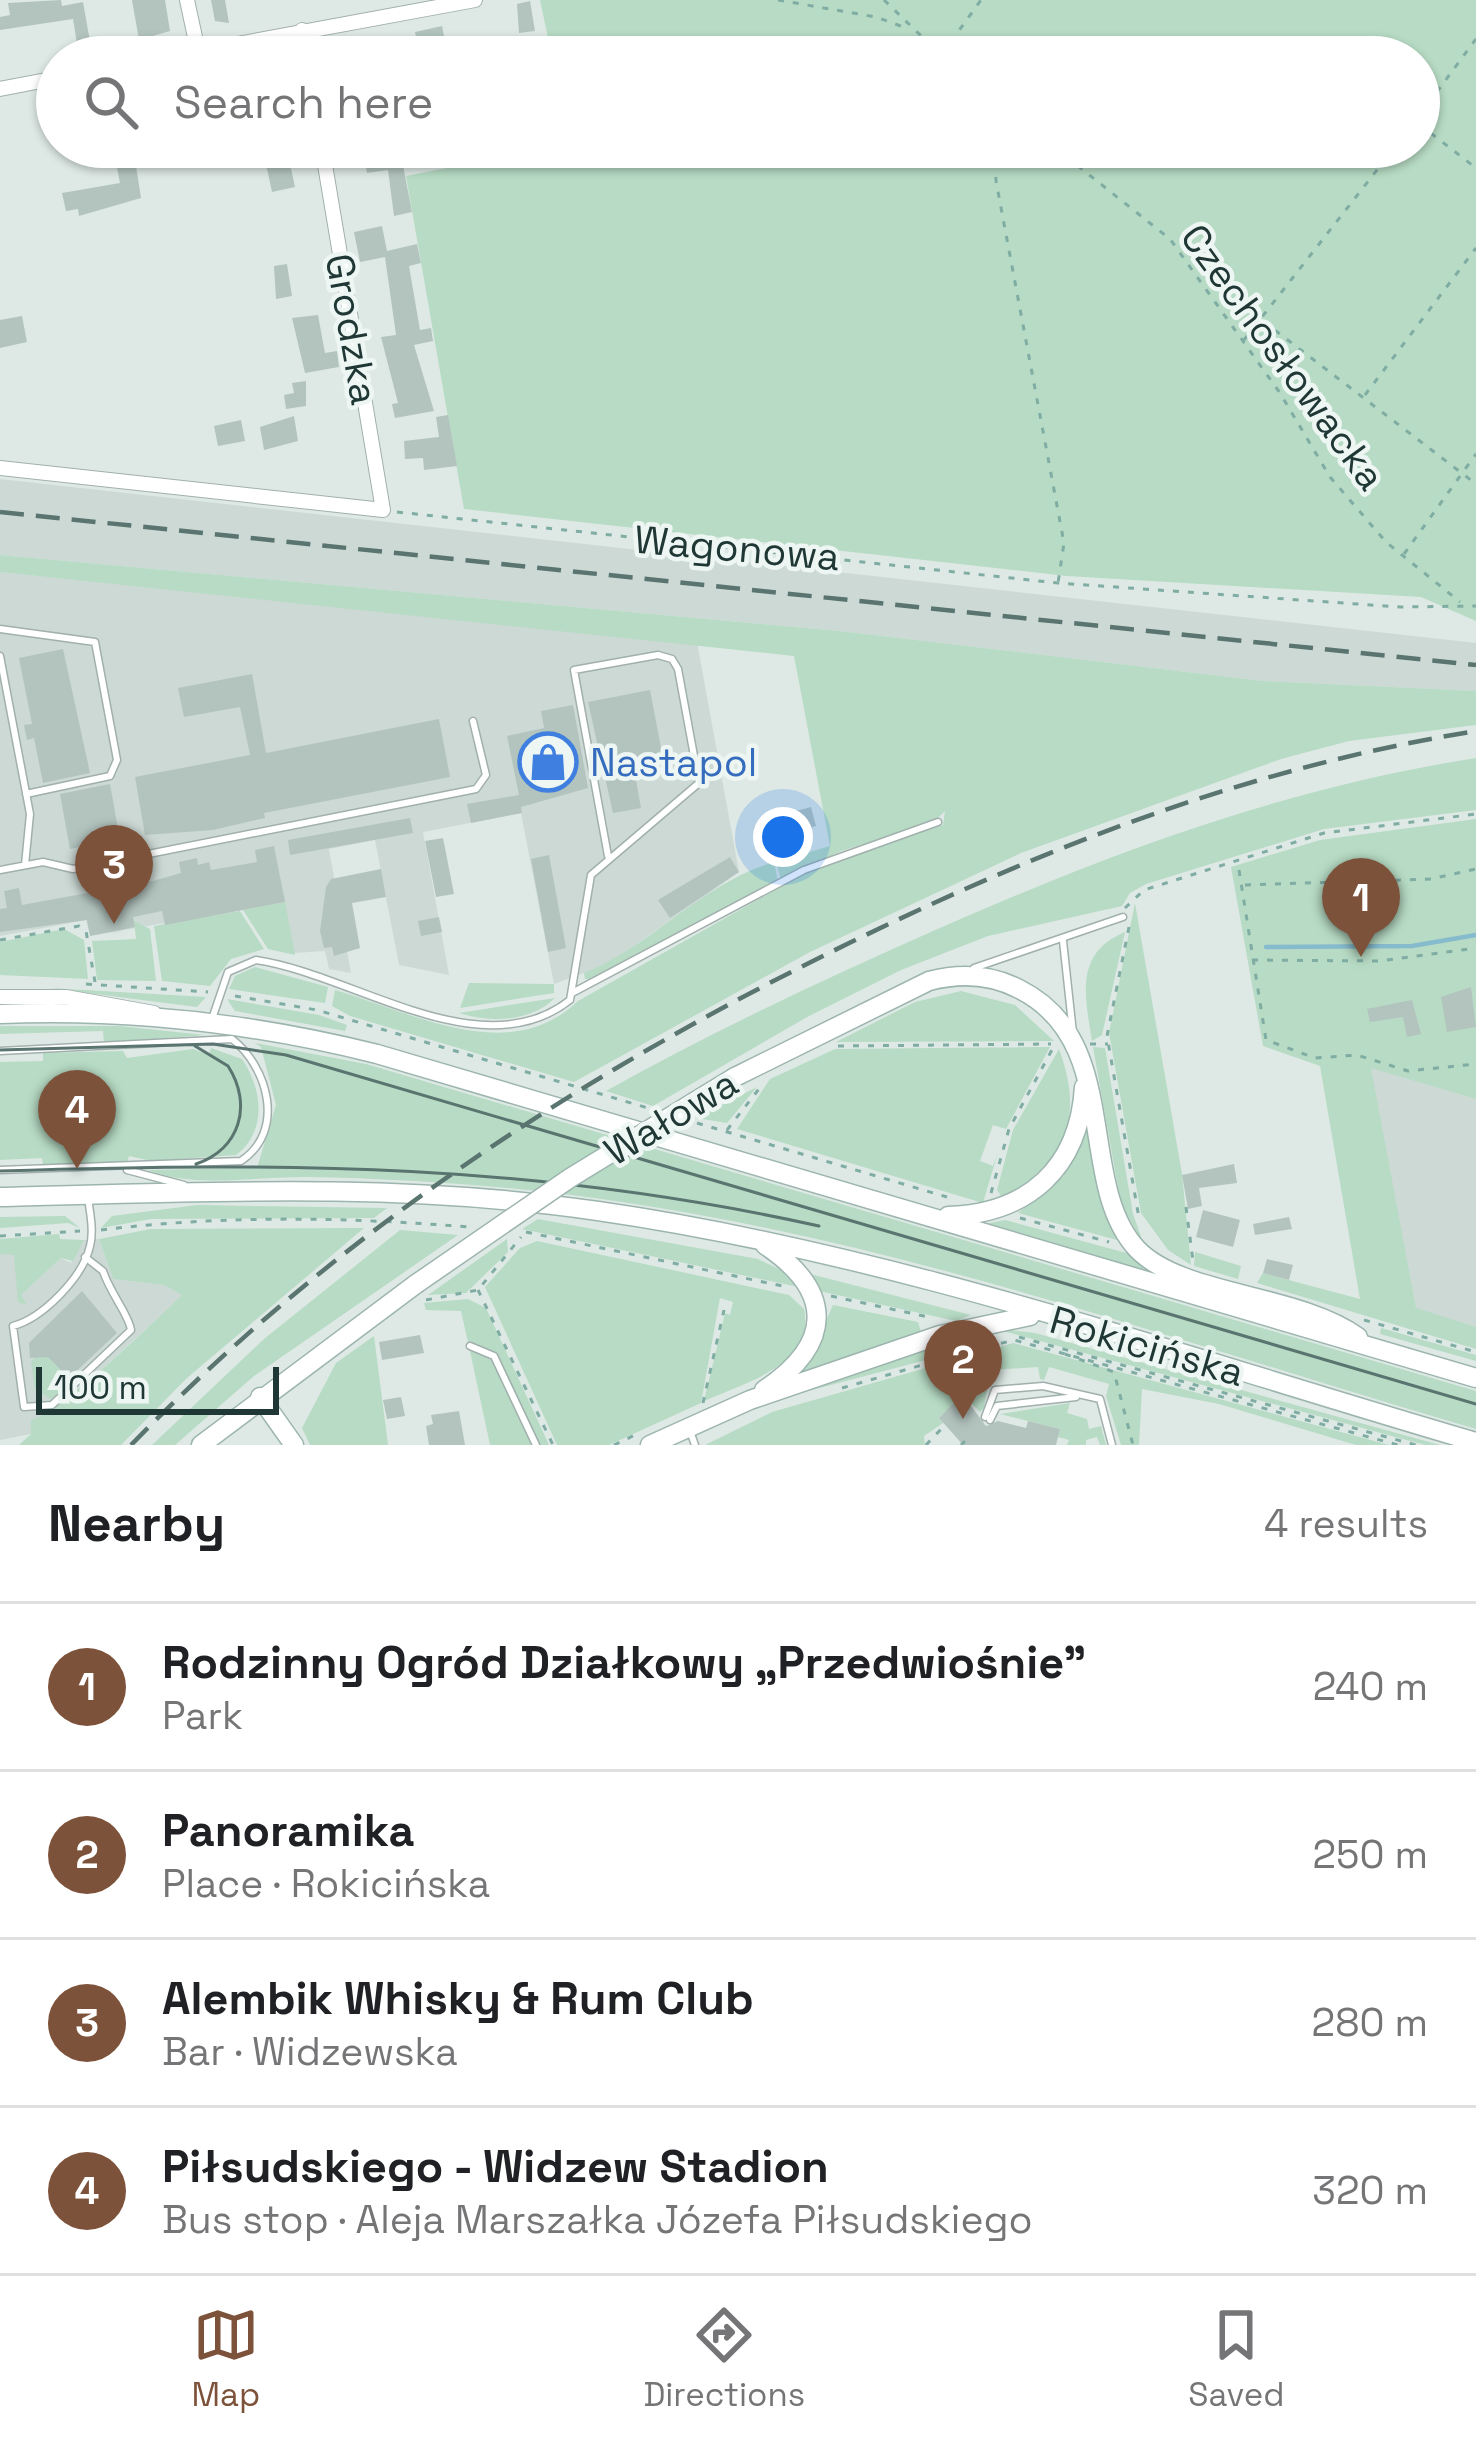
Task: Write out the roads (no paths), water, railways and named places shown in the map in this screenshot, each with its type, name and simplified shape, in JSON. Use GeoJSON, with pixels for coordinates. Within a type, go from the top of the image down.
{"type":"FeatureCollection","features":[{"type":"Feature","properties":{"kind":"main road","name":"Wałowa"},"geometry":{"type":"LineString","coordinates":[[201,1445],[260,1397],[414,1293],[570,1178],[888,998],[942,978],[981,977],[1022,991],[1052,1014],[1084,1076],[1114,1208],[1138,1250],[1173,1272],[1330,1318],[1371,1347]]}},
{"type":"Feature","properties":{"kind":"main road","name":"Rokicińska"},"geometry":{"type":"LineString","coordinates":[[0,1014],[212,1022],[234,1032],[377,1054],[1476,1378]]}},
{"type":"Feature","properties":{"kind":"main road"},"geometry":{"type":"LineString","coordinates":[[920,1214],[983,1214],[1040,1189],[1061,1166],[1075,1137],[1084,1076]]}},
{"type":"Feature","properties":{"kind":"main road","name":"Rokicińska"},"geometry":{"type":"LineString","coordinates":[[0,1197],[205,1190],[374,1192],[533,1202],[750,1237],[1041,1315],[1476,1442]]}},
{"type":"Feature","properties":{"kind":"main road"},"geometry":{"type":"LineString","coordinates":[[750,1237],[788,1262],[811,1292],[818,1321],[811,1348],[792,1372],[750,1400]]}},
{"type":"Feature","properties":{"kind":"main road"},"geometry":{"type":"LineString","coordinates":[[652,1436],[693,1427],[750,1400],[964,1327],[1041,1315]]}},
{"type":"Feature","properties":{"kind":"main road"},"geometry":{"type":"LineString","coordinates":[[260,1397],[294,1445]]}},
{"type":"Feature","properties":{"kind":"street"},"geometry":{"type":"LineString","coordinates":[[188,0],[195,36]]}},
{"type":"Feature","properties":{"kind":"street"},"geometry":{"type":"LineString","coordinates":[[272,36],[429,4],[476,0]]}},
{"type":"Feature","properties":{"kind":"street"},"geometry":{"type":"LineString","coordinates":[[302,30],[303,36]]}},
{"type":"Feature","properties":{"kind":"street"},"geometry":{"type":"LineString","coordinates":[[0,89],[36,82]]}},
{"type":"Feature","properties":{"kind":"street","name":"Grodzka"},"geometry":{"type":"LineString","coordinates":[[0,469],[383,510],[326,168]]}},
{"type":"Feature","properties":{"kind":"street"},"geometry":{"type":"LineString","coordinates":[[0,997],[66,997],[134,1006],[164,1017]]}},
{"type":"Feature","properties":{"kind":"lane"},"geometry":{"type":"LineString","coordinates":[[0,629],[95,642],[118,760],[110,776],[26,794]]}},
{"type":"Feature","properties":{"kind":"lane"},"geometry":{"type":"LineString","coordinates":[[572,993],[591,875],[699,783],[678,669],[672,659],[658,655],[574,670],[608,856]]}},
{"type":"Feature","properties":{"kind":"lane"},"geometry":{"type":"LineString","coordinates":[[0,656],[30,820],[25,865]]}},
{"type":"Feature","properties":{"kind":"lane"},"geometry":{"type":"LineString","coordinates":[[0,870],[43,862],[73,869],[476,789],[486,775],[473,721]]}},
{"type":"Feature","properties":{"kind":"lane"},"geometry":{"type":"LineString","coordinates":[[212,1022],[228,972],[256,960],[487,1028],[534,1022],[554,1012],[572,993],[804,870],[938,822]]}},
{"type":"Feature","properties":{"kind":"lane"},"geometry":{"type":"LineString","coordinates":[[942,978],[1063,941],[1123,916]]}},
{"type":"Feature","properties":{"kind":"lane"},"geometry":{"type":"LineString","coordinates":[[1063,941],[1064,1045]]}},
{"type":"Feature","properties":{"kind":"lane"},"geometry":{"type":"LineString","coordinates":[[0,1051],[234,1032],[256,1064],[267,1094],[263,1133],[248,1157],[221,1164],[0,1170]]}},
{"type":"Feature","properties":{"kind":"lane"},"geometry":{"type":"LineString","coordinates":[[105,1167],[205,1190]]}},
{"type":"Feature","properties":{"kind":"lane"},"geometry":{"type":"LineString","coordinates":[[86,1257],[103,1271],[107,1292],[129,1318],[131,1330],[52,1405],[24,1407],[13,1326],[32,1318],[70,1282],[86,1257],[92,1240],[88,1194]]}},
{"type":"Feature","properties":{"kind":"lane"},"geometry":{"type":"LineString","coordinates":[[470,1346],[494,1356],[536,1445]]}},
{"type":"Feature","properties":{"kind":"lane"},"geometry":{"type":"LineString","coordinates":[[1086,1396],[997,1406],[988,1419],[995,1390],[1042,1385],[1100,1399],[1112,1445]]}},
{"type":"Feature","properties":{"kind":"waterway"},"geometry":{"type":"LineString","coordinates":[[1266,947],[1412,946],[1476,935]]}},
{"type":"Feature","properties":{"kind":"tram line"},"geometry":{"type":"LineString","coordinates":[[0,1050],[213,1044],[286,1055],[1476,1404]]}},
{"type":"Feature","properties":{"kind":"tram line"},"geometry":{"type":"LineString","coordinates":[[195,1046],[228,1066],[240,1096],[232,1137],[196,1164]]}},
{"type":"Feature","properties":{"kind":"tram line"},"geometry":{"type":"LineString","coordinates":[[0,1171],[210,1167],[411,1171],[612,1190],[819,1226]]}},
{"type":"Feature","properties":{"kind":"railway"},"geometry":{"type":"LineString","coordinates":[[0,512],[1476,665]]}},
{"type":"Feature","properties":{"kind":"railway"},"geometry":{"type":"LineString","coordinates":[[131,1445],[215,1364],[393,1216],[584,1088],[786,974],[1033,860],[1177,806],[1324,762],[1476,731]]}},
{"type":"Feature","properties":{"kind":"place","name":"Nastapol"},"geometry":{"type":"Point","coordinates":[548,762]}},
{"type":"Feature","properties":{"kind":"place","name":"Alembik Whisky & Rum Club"},"geometry":{"type":"Point","coordinates":[114,924]}},
{"type":"Feature","properties":{"kind":"place","name":"Rodzinny Ogród Działkowy „Przedwiośnie”"},"geometry":{"type":"Point","coordinates":[1361,957]}},
{"type":"Feature","properties":{"kind":"place","name":"Piłsudskiego - Widzew Stadion"},"geometry":{"type":"Point","coordinates":[77,1169]}},
{"type":"Feature","properties":{"kind":"place","name":"Panoramika"},"geometry":{"type":"Point","coordinates":[963,1419]}}]}
